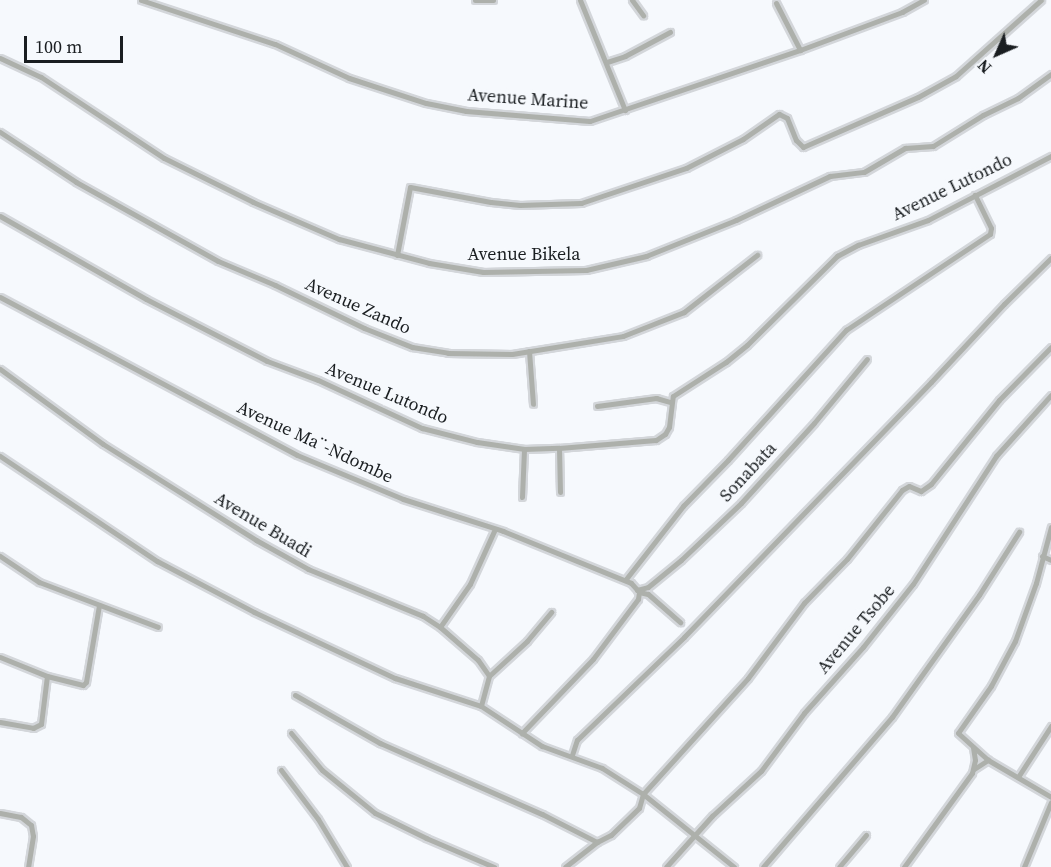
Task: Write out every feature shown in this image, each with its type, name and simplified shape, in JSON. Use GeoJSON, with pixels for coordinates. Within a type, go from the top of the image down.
{"type":"FeatureCollection","features":[{"type":"Feature","properties":{"kind":"street","name":"Avenue Marine"},"geometry":{"type":"LineString","coordinates":[[141,0],[275,45],[349,78],[426,103],[466,111],[581,121],[590,121],[625,110],[800,50],[924,0]]}},
{"type":"Feature","properties":{"kind":"street"},"geometry":{"type":"LineString","coordinates":[[475,0],[493,0]]}},
{"type":"Feature","properties":{"kind":"street"},"geometry":{"type":"LineString","coordinates":[[580,0],[625,110]]}},
{"type":"Feature","properties":{"kind":"street"},"geometry":{"type":"LineString","coordinates":[[632,0],[643,15]]}},
{"type":"Feature","properties":{"kind":"street"},"geometry":{"type":"LineString","coordinates":[[397,255],[410,186],[491,202],[520,205],[581,203],[686,168],[743,139],[779,114],[787,118],[796,140],[803,147],[918,97],[956,76],[1041,0]]}},
{"type":"Feature","properties":{"kind":"street"},"geometry":{"type":"LineString","coordinates":[[776,3],[800,50]]}},
{"type":"Feature","properties":{"kind":"street"},"geometry":{"type":"LineString","coordinates":[[607,62],[625,56],[670,32]]}},
{"type":"Feature","properties":{"kind":"street","name":"Avenue Bikela"},"geometry":{"type":"LineString","coordinates":[[0,58],[42,77],[164,158],[207,180],[339,239],[397,255],[483,272],[586,270],[646,256],[736,220],[830,176],[864,172],[905,148],[933,146],[983,115],[1018,98],[1051,74]]}},
{"type":"Feature","properties":{"kind":"street","name":"Avenue Zando"},"geometry":{"type":"LineString","coordinates":[[0,132],[76,182],[162,232],[218,261],[364,328],[412,347],[448,353],[495,354],[529,351],[623,336],[684,312],[757,255]]}},
{"type":"Feature","properties":{"kind":"street","name":"Avenue Lutondo"},"geometry":{"type":"LineString","coordinates":[[0,216],[146,299],[267,361],[318,380],[422,428],[468,440],[524,449],[559,448],[656,440],[665,434],[669,427],[670,402],[676,392],[726,362],[747,345],[837,256],[928,220],[1051,156]]}},
{"type":"Feature","properties":{"kind":"street"},"geometry":{"type":"LineString","coordinates":[[680,622],[648,594],[638,591],[628,581],[683,506],[846,330],[990,234],[991,228],[975,195]]}},
{"type":"Feature","properties":{"kind":"street"},"geometry":{"type":"LineString","coordinates":[[572,755],[577,740],[684,637],[1020,287],[1051,258]]}},
{"type":"Feature","properties":{"kind":"street","name":"Avenue Ma¨-Ndombe"},"geometry":{"type":"LineString","coordinates":[[0,297],[297,454],[403,499],[495,529],[628,581]]}},
{"type":"Feature","properties":{"kind":"street"},"geometry":{"type":"LineString","coordinates":[[565,867],[597,842],[611,835],[639,808],[643,794],[748,678],[804,603],[847,559],[902,490],[909,486],[921,491],[931,484],[999,400],[1051,347]]}},
{"type":"Feature","properties":{"kind":"street"},"geometry":{"type":"LineString","coordinates":[[529,351],[533,404]]}},
{"type":"Feature","properties":{"kind":"street","name":"Sonabata"},"geometry":{"type":"LineString","coordinates":[[638,591],[681,560],[741,503],[814,423],[867,359]]}},
{"type":"Feature","properties":{"kind":"street","name":"Avenue Buadi"},"geometry":{"type":"LineString","coordinates":[[0,369],[103,444],[256,540],[308,569],[423,616],[440,627],[478,660],[489,676]]}},
{"type":"Feature","properties":{"kind":"street","name":"Avenue Tsobe"},"geometry":{"type":"LineString","coordinates":[[666,867],[695,834],[761,771],[804,713],[863,648],[913,584],[945,531],[996,456],[1051,395]]}},
{"type":"Feature","properties":{"kind":"street"},"geometry":{"type":"LineString","coordinates":[[597,406],[656,398],[670,402]]}},
{"type":"Feature","properties":{"kind":"street"},"geometry":{"type":"LineString","coordinates":[[559,448],[561,492]]}},
{"type":"Feature","properties":{"kind":"street"},"geometry":{"type":"LineString","coordinates":[[522,497],[524,449]]}},
{"type":"Feature","properties":{"kind":"street"},"geometry":{"type":"LineString","coordinates":[[0,456],[157,561],[254,612],[395,678],[481,706],[542,746],[572,755],[602,768],[643,794],[734,867]]}},
{"type":"Feature","properties":{"kind":"street"},"geometry":{"type":"LineString","coordinates":[[1051,528],[1036,583],[1015,641],[996,677],[958,733],[988,760],[1051,797]]}},
{"type":"Feature","properties":{"kind":"street"},"geometry":{"type":"LineString","coordinates":[[440,627],[470,584],[495,529]]}},
{"type":"Feature","properties":{"kind":"street"},"geometry":{"type":"LineString","coordinates":[[763,867],[892,717],[979,595],[1019,531]]}},
{"type":"Feature","properties":{"kind":"street"},"geometry":{"type":"LineString","coordinates":[[0,556],[39,582],[158,627]]}},
{"type":"Feature","properties":{"kind":"street"},"geometry":{"type":"LineString","coordinates":[[1042,556],[1051,560]]}},
{"type":"Feature","properties":{"kind":"street"},"geometry":{"type":"LineString","coordinates":[[522,733],[593,659],[638,599],[638,591]]}},
{"type":"Feature","properties":{"kind":"street"},"geometry":{"type":"LineString","coordinates":[[0,657],[47,676],[80,686],[86,682],[99,605]]}},
{"type":"Feature","properties":{"kind":"street"},"geometry":{"type":"LineString","coordinates":[[481,706],[489,676],[527,641],[551,612]]}},
{"type":"Feature","properties":{"kind":"street"},"geometry":{"type":"LineString","coordinates":[[0,722],[33,728],[41,724],[47,676]]}},
{"type":"Feature","properties":{"kind":"street"},"geometry":{"type":"LineString","coordinates":[[295,695],[380,744],[542,814],[597,842]]}},
{"type":"Feature","properties":{"kind":"street"},"geometry":{"type":"LineString","coordinates":[[1018,777],[1051,726]]}},
{"type":"Feature","properties":{"kind":"street"},"geometry":{"type":"LineString","coordinates":[[291,733],[322,770],[375,813],[426,838],[495,867]]}},
{"type":"Feature","properties":{"kind":"street"},"geometry":{"type":"LineString","coordinates":[[973,747],[974,769]]}},
{"type":"Feature","properties":{"kind":"street"},"geometry":{"type":"LineString","coordinates":[[904,867],[974,769],[988,760]]}},
{"type":"Feature","properties":{"kind":"street"},"geometry":{"type":"LineString","coordinates":[[281,770],[318,819],[347,867]]}},
{"type":"Feature","properties":{"kind":"street"},"geometry":{"type":"LineString","coordinates":[[1024,867],[1051,802]]}},
{"type":"Feature","properties":{"kind":"street"},"geometry":{"type":"LineString","coordinates":[[0,813],[21,817],[31,825],[33,836],[28,867]]}},
{"type":"Feature","properties":{"kind":"street"},"geometry":{"type":"LineString","coordinates":[[839,867],[866,835]]}}]}
